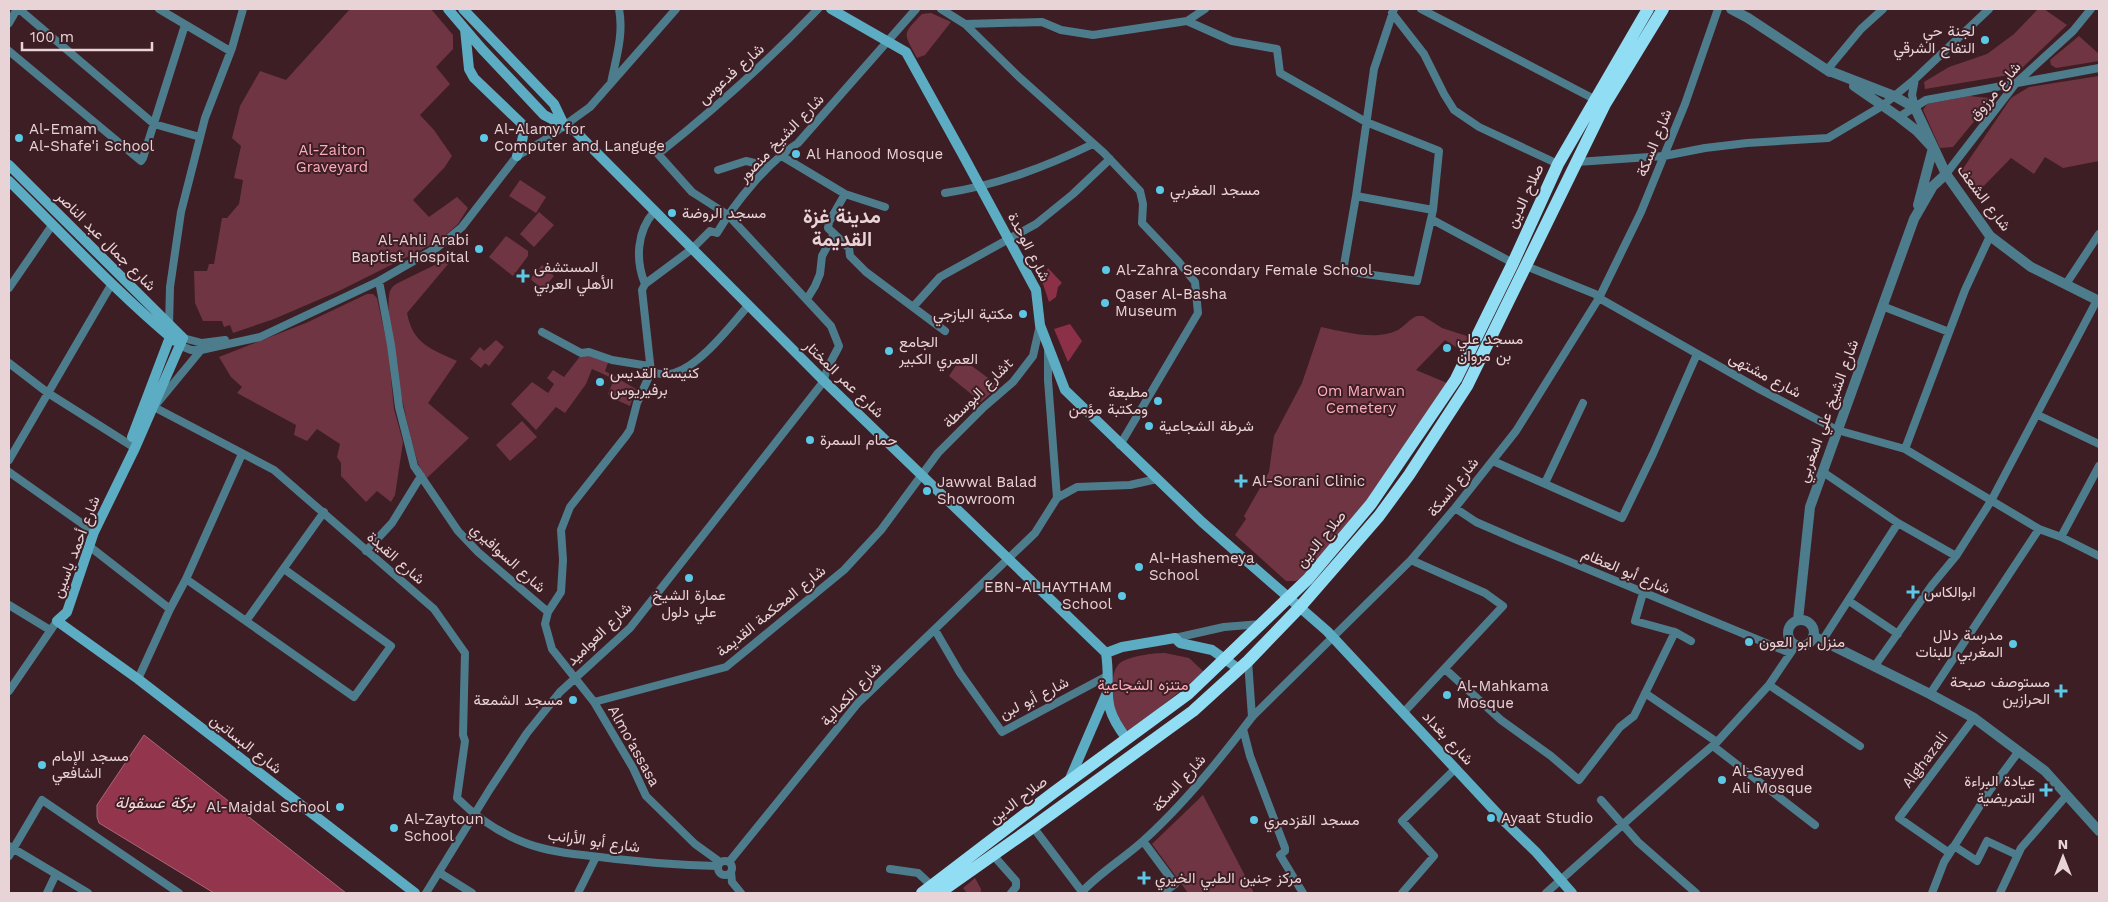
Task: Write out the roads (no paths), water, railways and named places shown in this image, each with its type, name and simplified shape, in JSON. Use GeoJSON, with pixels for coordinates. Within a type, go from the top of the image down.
{"type":"FeatureCollection","features":[{"type":"Feature","properties":{"kind":"highway","name":"صلاح الدين"},"geometry":{"type":"LineString","coordinates":[[931,891],[1069,781],[1188,694],[1262,624],[1294,602],[1308,579],[1371,504],[1451,387],[1514,262],[1558,164],[1648,9]]}},
{"type":"Feature","properties":{"kind":"highway","name":"صلاح الدين"},"geometry":{"type":"LineString","coordinates":[[931,891],[993,855],[1033,828],[1192,711],[1243,665],[1294,602],[1379,516],[1409,475],[1467,386],[1605,104],[1663,9]]}},
{"type":"Feature","properties":{"kind":"main road","name":"شارع عمر المختار"},"geometry":{"type":"LineString","coordinates":[[448,9],[544,114],[575,131],[824,381],[1106,653]]}},
{"type":"Feature","properties":{"kind":"main road","name":"شارع عمر المختار"},"geometry":{"type":"LineString","coordinates":[[463,9],[554,104],[564,125]]}},
{"type":"Feature","properties":{"kind":"main road","name":"شارع الوحدة"},"geometry":{"type":"LineString","coordinates":[[832,9],[906,52],[1036,290],[1040,325],[1065,390],[1202,522],[1294,602]]}},
{"type":"Feature","properties":{"kind":"main road"},"geometry":{"type":"LineString","coordinates":[[465,29],[469,69],[474,78],[521,123],[524,130],[524,136],[517,156]]}},
{"type":"Feature","properties":{"kind":"main road","name":"شارع جمال عبد الناصر"},"geometry":{"type":"LineString","coordinates":[[9,165],[169,324],[182,342]]}},
{"type":"Feature","properties":{"kind":"main road","name":"شارع جمال عبد الناصر"},"geometry":{"type":"LineString","coordinates":[[9,181],[53,224],[110,285],[170,337],[182,342]]}},
{"type":"Feature","properties":{"kind":"main road","name":"شارع أحمد ياسين"},"geometry":{"type":"LineString","coordinates":[[132,446],[170,337]]}},
{"type":"Feature","properties":{"kind":"main road","name":"شارع أحمد ياسين"},"geometry":{"type":"LineString","coordinates":[[57,621],[93,530],[132,446],[154,407],[182,342]]}},
{"type":"Feature","properties":{"kind":"main road","name":"شارع أحمد ياسين"},"geometry":{"type":"LineString","coordinates":[[57,621],[67,612],[93,530]]}},
{"type":"Feature","properties":{"kind":"main road","name":"شارع بغداد"},"geometry":{"type":"LineString","coordinates":[[1294,602],[1327,631],[1572,893]]}},
{"type":"Feature","properties":{"kind":"main road","name":"شارع البساتين"},"geometry":{"type":"LineString","coordinates":[[57,621],[138,679],[415,893]]}},
{"type":"Feature","properties":{"kind":"main road"},"geometry":{"type":"LineString","coordinates":[[1126,739],[1111,716],[1106,694],[1106,653],[1122,647],[1175,638],[1180,643],[1212,650],[1225,659],[1243,665]]}},
{"type":"Feature","properties":{"kind":"main road"},"geometry":{"type":"LineString","coordinates":[[1069,781],[1106,694]]}},
{"type":"Feature","properties":{"kind":"street"},"geometry":{"type":"LineString","coordinates":[[9,23],[18,9],[154,124],[200,138]]}},
{"type":"Feature","properties":{"kind":"street"},"geometry":{"type":"LineString","coordinates":[[159,9],[230,52]]}},
{"type":"Feature","properties":{"kind":"street"},"geometry":{"type":"LineString","coordinates":[[170,337],[170,287],[181,212],[205,118],[230,52],[242,9]]}},
{"type":"Feature","properties":{"kind":"street"},"geometry":{"type":"LineString","coordinates":[[610,85],[621,40],[622,22],[620,9]]}},
{"type":"Feature","properties":{"kind":"street"},"geometry":{"type":"LineString","coordinates":[[182,342],[191,350],[201,350],[260,337],[340,301],[438,247],[462,227],[517,156],[543,141],[590,107],[676,9]]}},
{"type":"Feature","properties":{"kind":"street","name":"شارع فدعوس"},"geometry":{"type":"LineString","coordinates":[[658,154],[701,120],[783,46],[818,9]]}},
{"type":"Feature","properties":{"kind":"street","name":"شارع الشيخ منصور"},"geometry":{"type":"LineString","coordinates":[[692,249],[710,231],[717,233],[728,214],[768,166],[798,143],[916,9]]}},
{"type":"Feature","properties":{"kind":"street"},"geometry":{"type":"LineString","coordinates":[[940,9],[965,24],[1019,77],[1110,159],[1140,191],[1143,204],[1142,223],[1195,282],[1198,313],[1120,445]]}},
{"type":"Feature","properties":{"kind":"street"},"geometry":{"type":"LineString","coordinates":[[965,24],[1042,22],[1061,30],[1093,36],[1187,21],[1205,9]]}},
{"type":"Feature","properties":{"kind":"street"},"geometry":{"type":"LineString","coordinates":[[1421,9],[1596,100]]}},
{"type":"Feature","properties":{"kind":"street","name":"شارع السكة"},"geometry":{"type":"LineString","coordinates":[[1082,893],[1143,841],[1177,808],[1233,744],[1252,717],[1411,560],[1516,431],[1599,298],[1641,212],[1664,156],[1718,9]]}},
{"type":"Feature","properties":{"kind":"street"},"geometry":{"type":"LineString","coordinates":[[1731,9],[1748,18],[1826,70],[1860,89],[1899,117],[1926,100],[2099,68]]}},
{"type":"Feature","properties":{"kind":"street"},"geometry":{"type":"LineString","coordinates":[[1826,70],[1861,29],[1883,9]]}},
{"type":"Feature","properties":{"kind":"street"},"geometry":{"type":"LineString","coordinates":[[1577,162],[1664,156],[1705,148],[1747,143],[1828,138],[1882,106],[1915,79],[1989,9]]}},
{"type":"Feature","properties":{"kind":"street","name":"شارع مرزوق"},"geometry":{"type":"LineString","coordinates":[[1946,174],[2016,83],[2073,31],[2091,9]]}},
{"type":"Feature","properties":{"kind":"street"},"geometry":{"type":"LineString","coordinates":[[1187,21],[1232,41],[1277,49],[1280,73],[1366,122],[1439,151],[1432,215],[1417,281],[1343,271],[1356,196],[1366,122],[1374,69],[1393,11]]}},
{"type":"Feature","properties":{"kind":"street"},"geometry":{"type":"LineString","coordinates":[[1393,11],[1424,54],[1454,110],[1479,127],[1558,164]]}},
{"type":"Feature","properties":{"kind":"street"},"geometry":{"type":"LineString","coordinates":[[9,51],[141,162],[185,26]]}},
{"type":"Feature","properties":{"kind":"street"},"geometry":{"type":"LineString","coordinates":[[1826,70],[1894,96],[1915,108]]}},
{"type":"Feature","properties":{"kind":"street"},"geometry":{"type":"LineString","coordinates":[[1915,79],[1912,95],[1915,108]]}},
{"type":"Feature","properties":{"kind":"street","name":"شارع الشعف"},"geometry":{"type":"LineString","coordinates":[[1915,108],[1946,174],[1990,236],[2031,267],[2098,301]]}},
{"type":"Feature","properties":{"kind":"street","name":"شارع الشعف"},"geometry":{"type":"LineString","coordinates":[[1899,117],[1917,131],[1933,148]]}},
{"type":"Feature","properties":{"kind":"street"},"geometry":{"type":"LineString","coordinates":[[945,193],[981,188],[1030,171],[1093,144]]}},
{"type":"Feature","properties":{"kind":"street","name":"شارع الشيخ علي المغربي"},"geometry":{"type":"LineString","coordinates":[[1798,620],[1810,507],[1914,219],[1933,148]]}},
{"type":"Feature","properties":{"kind":"street","name":"شارع العواميد"},"geometry":{"type":"LineString","coordinates":[[426,893],[527,733],[560,692],[630,628],[824,381],[825,372],[839,346],[831,326],[765,257],[728,214],[692,192],[658,154]]}},
{"type":"Feature","properties":{"kind":"street"},"geometry":{"type":"LineString","coordinates":[[780,155],[845,194],[885,207]]}},
{"type":"Feature","properties":{"kind":"street"},"geometry":{"type":"LineString","coordinates":[[913,307],[940,277],[1036,224],[1060,206],[1110,159]]}},
{"type":"Feature","properties":{"kind":"street"},"geometry":{"type":"LineString","coordinates":[[718,170],[746,161],[768,166]]}},
{"type":"Feature","properties":{"kind":"street","name":"شارع الشيخ علي المغربي"},"geometry":{"type":"LineString","coordinates":[[1914,219],[1933,186],[1946,174]]}},
{"type":"Feature","properties":{"kind":"street"},"geometry":{"type":"LineString","coordinates":[[845,194],[829,222],[828,228],[849,248],[850,256],[866,272],[945,331]]}},
{"type":"Feature","properties":{"kind":"street"},"geometry":{"type":"LineString","coordinates":[[1356,196],[1432,215],[1514,262]]}},
{"type":"Feature","properties":{"kind":"street"},"geometry":{"type":"LineString","coordinates":[[645,284],[641,273],[640,243],[646,222],[654,212]]}},
{"type":"Feature","properties":{"kind":"street"},"geometry":{"type":"LineString","coordinates":[[9,288],[53,224]]}},
{"type":"Feature","properties":{"kind":"street"},"geometry":{"type":"LineString","coordinates":[[807,300],[820,274],[822,256],[834,234]]}},
{"type":"Feature","properties":{"kind":"street"},"geometry":{"type":"LineString","coordinates":[[2066,284],[2099,234]]}},
{"type":"Feature","properties":{"kind":"street"},"geometry":{"type":"LineString","coordinates":[[1904,449],[1965,290],[1990,236]]}},
{"type":"Feature","properties":{"kind":"street"},"geometry":{"type":"LineString","coordinates":[[548,612],[561,592],[562,530],[567,514],[570,507],[630,430],[637,402],[650,369],[642,290],[645,284],[692,249]]}},
{"type":"Feature","properties":{"kind":"street","name":"شارع مشتهى"},"geometry":{"type":"LineString","coordinates":[[1526,266],[1595,294],[1697,354],[1837,430],[1904,449],[2039,529],[2061,537],[2099,556]]}},
{"type":"Feature","properties":{"kind":"street","name":"شارع السوافيري"},"geometry":{"type":"LineString","coordinates":[[379,281],[391,345],[399,407],[414,466],[458,531],[478,552],[548,612],[545,624],[552,649],[574,678]]}},
{"type":"Feature","properties":{"kind":"street"},"geometry":{"type":"LineString","coordinates":[[9,460],[110,285]]}},
{"type":"Feature","properties":{"kind":"street"},"geometry":{"type":"LineString","coordinates":[[1874,667],[1932,584],[1956,556],[1991,501],[2098,301]]}},
{"type":"Feature","properties":{"kind":"street"},"geometry":{"type":"LineString","coordinates":[[542,332],[581,353],[589,352],[612,360],[675,373],[703,355],[748,306]]}},
{"type":"Feature","properties":{"kind":"street"},"geometry":{"type":"LineString","coordinates":[[1882,306],[1949,332]]}},
{"type":"Feature","properties":{"kind":"street","name":"شارع البوسطةt"},"geometry":{"type":"LineString","coordinates":[[921,474],[938,452],[984,407],[1013,382],[1033,356],[1040,325]]}},
{"type":"Feature","properties":{"kind":"street"},"geometry":{"type":"LineString","coordinates":[[182,342],[202,343],[260,337]]}},
{"type":"Feature","properties":{"kind":"street"},"geometry":{"type":"LineString","coordinates":[[1048,346],[1048,380],[1057,498],[1077,487],[1130,485],[1157,479]]}},
{"type":"Feature","properties":{"kind":"street"},"geometry":{"type":"LineString","coordinates":[[154,407],[201,350]]}},
{"type":"Feature","properties":{"kind":"street"},"geometry":{"type":"LineString","coordinates":[[1493,460],[1622,518],[1653,454],[1697,354]]}},
{"type":"Feature","properties":{"kind":"street"},"geometry":{"type":"LineString","coordinates":[[9,363],[48,393],[132,446]]}},
{"type":"Feature","properties":{"kind":"street"},"geometry":{"type":"LineString","coordinates":[[1545,483],[1583,403]]}},
{"type":"Feature","properties":{"kind":"street","name":"شارع القيدة"},"geometry":{"type":"LineString","coordinates":[[154,407],[274,470],[434,609],[464,653],[463,735],[465,741],[457,798],[474,815]]}},
{"type":"Feature","properties":{"kind":"street"},"geometry":{"type":"LineString","coordinates":[[2038,415],[2099,444]]}},
{"type":"Feature","properties":{"kind":"street"},"geometry":{"type":"LineString","coordinates":[[138,679],[186,579],[242,454]]}},
{"type":"Feature","properties":{"kind":"street"},"geometry":{"type":"LineString","coordinates":[[2061,537],[2099,466]]}},
{"type":"Feature","properties":{"kind":"street"},"geometry":{"type":"LineString","coordinates":[[9,472],[93,530]]}},
{"type":"Feature","properties":{"kind":"street"},"geometry":{"type":"LineString","coordinates":[[1823,472],[1898,523],[1956,556]]}},
{"type":"Feature","properties":{"kind":"street","name":"شارع المحكمة القديمة"},"geometry":{"type":"LineString","coordinates":[[594,702],[726,668],[844,570],[881,530],[921,474]]}},
{"type":"Feature","properties":{"kind":"street"},"geometry":{"type":"LineString","coordinates":[[366,550],[392,523],[421,476]]}},
{"type":"Feature","properties":{"kind":"street","name":"شارع الكمالية"},"geometry":{"type":"LineString","coordinates":[[729,862],[858,703],[1009,560],[1035,533],[1057,498]]}},
{"type":"Feature","properties":{"kind":"street","name":"شارع أبو العظام"},"geometry":{"type":"LineString","coordinates":[[1455,508],[1476,522],[1643,593],[1793,649]]}},
{"type":"Feature","properties":{"kind":"street"},"geometry":{"type":"LineString","coordinates":[[246,621],[324,512]]}},
{"type":"Feature","properties":{"kind":"street"},"geometry":{"type":"LineString","coordinates":[[1546,893],[1715,744],[1769,685],[1793,649],[1818,639],[1848,600],[1898,523]]}},
{"type":"Feature","properties":{"kind":"street"},"geometry":{"type":"LineString","coordinates":[[1930,694],[2039,529]]}},
{"type":"Feature","properties":{"kind":"street"},"geometry":{"type":"LineString","coordinates":[[89,546],[170,609]]}},
{"type":"Feature","properties":{"kind":"street"},"geometry":{"type":"LineString","coordinates":[[1404,712],[1503,606],[1485,593],[1411,560]]}},
{"type":"Feature","properties":{"kind":"street"},"geometry":{"type":"LineString","coordinates":[[186,579],[354,697],[392,646],[284,569]]}},
{"type":"Feature","properties":{"kind":"street"},"geometry":{"type":"LineString","coordinates":[[1643,593],[1635,621],[1675,632],[1691,641]]}},
{"type":"Feature","properties":{"kind":"street"},"geometry":{"type":"LineString","coordinates":[[1848,600],[1898,634]]}},
{"type":"Feature","properties":{"kind":"street"},"geometry":{"type":"LineString","coordinates":[[9,605],[50,630]]}},
{"type":"Feature","properties":{"kind":"street"},"geometry":{"type":"LineString","coordinates":[[1793,649],[1788,632],[1791,624],[1798,620],[1803,620],[1810,624],[1818,639],[1930,694],[1974,718],[2045,771],[2099,831]]}},
{"type":"Feature","properties":{"kind":"street"},"geometry":{"type":"LineString","coordinates":[[9,692],[12,681],[57,621]]}},
{"type":"Feature","properties":{"kind":"street"},"geometry":{"type":"LineString","coordinates":[[1175,638],[1224,627],[1262,624]]}},
{"type":"Feature","properties":{"kind":"street","name":"شارع أبو لبن"},"geometry":{"type":"LineString","coordinates":[[935,630],[960,673],[1002,732],[1107,676]]}},
{"type":"Feature","properties":{"kind":"street"},"geometry":{"type":"LineString","coordinates":[[1445,669],[1510,728],[1551,756],[1579,780],[1620,727],[1634,716],[1675,632]]}},
{"type":"Feature","properties":{"kind":"street"},"geometry":{"type":"LineString","coordinates":[[1243,665],[1252,717]]}},
{"type":"Feature","properties":{"kind":"street","name":"Almo'assasa"},"geometry":{"type":"LineString","coordinates":[[574,678],[594,702],[633,768],[646,796],[718,864]]}},
{"type":"Feature","properties":{"kind":"street"},"geometry":{"type":"LineString","coordinates":[[1769,685],[1860,746]]}},
{"type":"Feature","properties":{"kind":"street"},"geometry":{"type":"LineString","coordinates":[[1645,693],[1715,744],[1815,825]]}},
{"type":"Feature","properties":{"kind":"street","name":"Alghazali"},"geometry":{"type":"LineString","coordinates":[[1954,846],[1948,852],[1899,818],[1974,718]]}},
{"type":"Feature","properties":{"kind":"street"},"geometry":{"type":"LineString","coordinates":[[1243,729],[1250,756],[1285,851],[1280,856],[1303,893]]}},
{"type":"Feature","properties":{"kind":"street"},"geometry":{"type":"LineString","coordinates":[[1932,893],[1944,862],[2019,751]]}},
{"type":"Feature","properties":{"kind":"street"},"geometry":{"type":"LineString","coordinates":[[1402,893],[1434,856],[1402,821],[1456,768]]}},
{"type":"Feature","properties":{"kind":"street"},"geometry":{"type":"LineString","coordinates":[[2000,893],[2017,855],[2068,795]]}},
{"type":"Feature","properties":{"kind":"street"},"geometry":{"type":"LineString","coordinates":[[88,893],[10,850],[42,800],[179,893]]}},
{"type":"Feature","properties":{"kind":"street"},"geometry":{"type":"LineString","coordinates":[[1601,800],[1638,842],[1696,893]]}},
{"type":"Feature","properties":{"kind":"street","name":"شارع أبو الأرانب"},"geometry":{"type":"LineString","coordinates":[[474,815],[525,843],[559,852],[664,864],[718,864]]}},
{"type":"Feature","properties":{"kind":"street"},"geometry":{"type":"LineString","coordinates":[[1033,828],[1082,893]]}},
{"type":"Feature","properties":{"kind":"street"},"geometry":{"type":"LineString","coordinates":[[1143,841],[1175,884],[1163,893]]}},
{"type":"Feature","properties":{"kind":"street"},"geometry":{"type":"LineString","coordinates":[[1954,846],[1977,861],[1987,841],[2017,855]]}},
{"type":"Feature","properties":{"kind":"street"},"geometry":{"type":"LineString","coordinates":[[993,855],[1016,881],[1016,887],[1011,893]]}},
{"type":"Feature","properties":{"kind":"street"},"geometry":{"type":"LineString","coordinates":[[578,893],[596,857]]}},
{"type":"Feature","properties":{"kind":"street"},"geometry":{"type":"LineString","coordinates":[[731,872],[726,875],[722,874],[718,871],[718,864],[724,860],[729,862],[732,867],[732,882],[741,893]]}},
{"type":"Feature","properties":{"kind":"street"},"geometry":{"type":"LineString","coordinates":[[890,869],[918,873],[931,891]]}},
{"type":"Feature","properties":{"kind":"street"},"geometry":{"type":"LineString","coordinates":[[440,872],[472,893]]}},
{"type":"Feature","properties":{"kind":"street"},"geometry":{"type":"LineString","coordinates":[[47,893],[56,874]]}},
{"type":"Feature","properties":{"kind":"water","name":"بركة عسقولة"},"geometry":{"type":"Polygon","coordinates":[[[144,735],[346,893],[214,893],[99,823],[97,805],[144,735]]]}},
{"type":"Feature","properties":{"kind":"place","name":"لجنة حي التفاح الشرقي"},"geometry":{"type":"Point","coordinates":[1985,40]}},
{"type":"Feature","properties":{"kind":"place","name":"Al-Emam Al-Shafe'i School"},"geometry":{"type":"Point","coordinates":[19,138]}},
{"type":"Feature","properties":{"kind":"place","name":"Al-Alamy for Computer and Languge"},"geometry":{"type":"Point","coordinates":[484,138]}},
{"type":"Feature","properties":{"kind":"place","name":"Al Hanood Mosque"},"geometry":{"type":"Point","coordinates":[796,154]}},
{"type":"Feature","properties":{"kind":"place","name":"مسجد المغربي"},"geometry":{"type":"Point","coordinates":[1160,190]}},
{"type":"Feature","properties":{"kind":"place","name":"مسجد الروضة"},"geometry":{"type":"Point","coordinates":[672,213]}},
{"type":"Feature","properties":{"kind":"place","name":"Al-Ahli Arabi Baptist Hospital"},"geometry":{"type":"Point","coordinates":[479,249]}},
{"type":"Feature","properties":{"kind":"place","name":"Al-Zahra Secondary Female School"},"geometry":{"type":"Point","coordinates":[1106,270]}},
{"type":"Feature","properties":{"kind":"place","name":"المستشفى الأهلي العربي"},"geometry":{"type":"Point","coordinates":[523,276]}},
{"type":"Feature","properties":{"kind":"place","name":"Qaser Al-Basha Museum"},"geometry":{"type":"Point","coordinates":[1105,303]}},
{"type":"Feature","properties":{"kind":"place","name":"مكتبة اليازجي"},"geometry":{"type":"Point","coordinates":[1023,314]}},
{"type":"Feature","properties":{"kind":"place","name":"مسجد علي بن مروان"},"geometry":{"type":"Point","coordinates":[1447,348]}},
{"type":"Feature","properties":{"kind":"place","name":"الجامع العمري الكبير"},"geometry":{"type":"Point","coordinates":[889,351]}},
{"type":"Feature","properties":{"kind":"place","name":"كنيسة القديس برفيريوس"},"geometry":{"type":"Point","coordinates":[600,382]}},
{"type":"Feature","properties":{"kind":"place","name":"مطبعة ومكتبة مؤمن"},"geometry":{"type":"Point","coordinates":[1158,401]}},
{"type":"Feature","properties":{"kind":"place","name":"شرطة الشجاعية"},"geometry":{"type":"Point","coordinates":[1149,426]}},
{"type":"Feature","properties":{"kind":"place","name":"حمام السمرة"},"geometry":{"type":"Point","coordinates":[810,440]}},
{"type":"Feature","properties":{"kind":"place","name":"Al-Sorani Clinic"},"geometry":{"type":"Point","coordinates":[1241,481]}},
{"type":"Feature","properties":{"kind":"place","name":"Jawwal Balad Showroom"},"geometry":{"type":"Point","coordinates":[927,491]}},
{"type":"Feature","properties":{"kind":"place","name":"Al-Hashemeya School"},"geometry":{"type":"Point","coordinates":[1139,567]}},
{"type":"Feature","properties":{"kind":"place","name":"عمارة الشيخ علي دلول"},"geometry":{"type":"Point","coordinates":[689,578]}},
{"type":"Feature","properties":{"kind":"place","name":"ابوالكاس"},"geometry":{"type":"Point","coordinates":[1913,592]}},
{"type":"Feature","properties":{"kind":"place","name":"EBN-ALHAYTHAM School"},"geometry":{"type":"Point","coordinates":[1122,596]}},
{"type":"Feature","properties":{"kind":"place","name":"منزل ابو العون"},"geometry":{"type":"Point","coordinates":[1749,642]}},
{"type":"Feature","properties":{"kind":"place","name":"مدرسة دلال المغربي للبنات"},"geometry":{"type":"Point","coordinates":[2013,644]}},
{"type":"Feature","properties":{"kind":"place","name":"مستوصف صبحة الحرازين"},"geometry":{"type":"Point","coordinates":[2061,691]}},
{"type":"Feature","properties":{"kind":"place","name":"Al-Mahkama Mosque"},"geometry":{"type":"Point","coordinates":[1447,695]}},
{"type":"Feature","properties":{"kind":"place","name":"مسجد الشمعة"},"geometry":{"type":"Point","coordinates":[573,700]}},
{"type":"Feature","properties":{"kind":"place","name":"مسجد الإمام الشافعي"},"geometry":{"type":"Point","coordinates":[42,765]}},
{"type":"Feature","properties":{"kind":"place","name":"Al-Sayyed Ali Mosque"},"geometry":{"type":"Point","coordinates":[1722,780]}},
{"type":"Feature","properties":{"kind":"place","name":"عيادة البراءة التمريضية"},"geometry":{"type":"Point","coordinates":[2046,790]}},
{"type":"Feature","properties":{"kind":"place","name":"Al-Majdal School"},"geometry":{"type":"Point","coordinates":[340,807]}},
{"type":"Feature","properties":{"kind":"place","name":"Ayaat Studio"},"geometry":{"type":"Point","coordinates":[1491,818]}},
{"type":"Feature","properties":{"kind":"place","name":"مسجد القزدمري"},"geometry":{"type":"Point","coordinates":[1254,820]}},
{"type":"Feature","properties":{"kind":"place","name":"Al-Zaytoun School"},"geometry":{"type":"Point","coordinates":[394,828]}},
{"type":"Feature","properties":{"kind":"place","name":"مركز جنين الطبي الخيري"},"geometry":{"type":"Point","coordinates":[1144,878]}},
{"type":"Feature","properties":{"kind":"district","name":"مدينة غزة القديمة"},"geometry":{"type":"Point","coordinates":[842,228]}},
{"type":"Feature","properties":{"kind":"park label","name":"Al-Zaiton Graveyard"},"geometry":{"type":"Point","coordinates":[332,158]}},
{"type":"Feature","properties":{"kind":"park label","name":"Om Marwan Cemetery"},"geometry":{"type":"Point","coordinates":[1361,400]}},
{"type":"Feature","properties":{"kind":"park label","name":"متنزه الشجاعية"},"geometry":{"type":"Point","coordinates":[1143,685]}}]}
